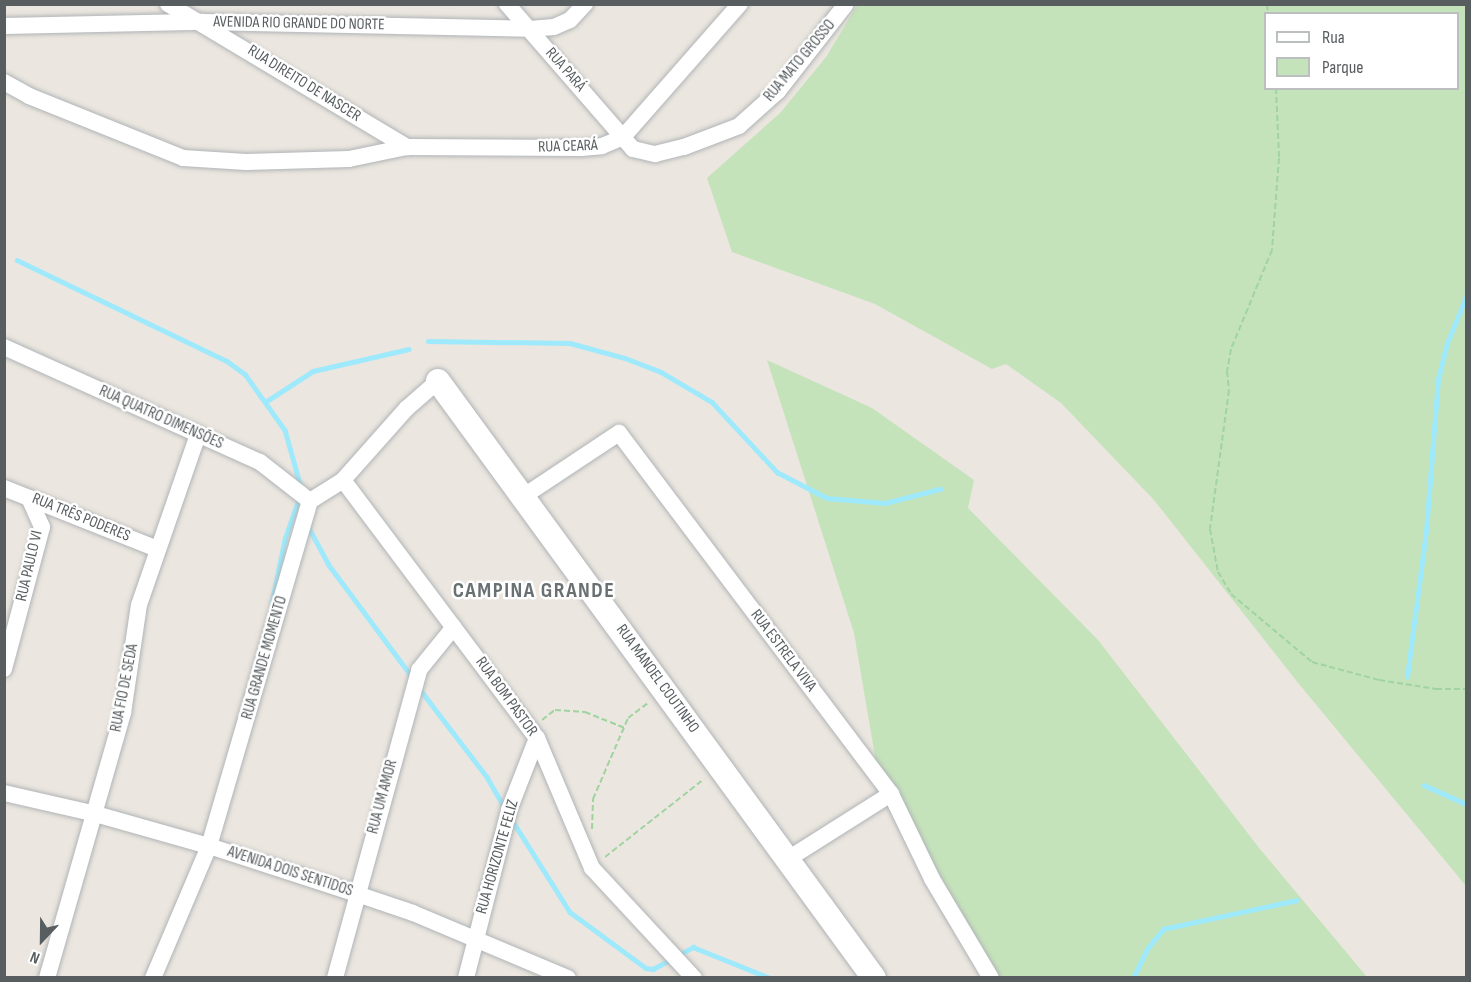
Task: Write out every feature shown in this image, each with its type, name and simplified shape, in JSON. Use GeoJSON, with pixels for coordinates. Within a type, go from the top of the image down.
{"type":"FeatureCollection","features":[{"type":"Feature","properties":{"kind":"street","name":"RUA DIREITO DE NASCER"},"geometry":{"type":"LineString","coordinates":[[168,4],[203,22],[407,147]]}},
{"type":"Feature","properties":{"kind":"street","name":"RUA PARÁ"},"geometry":{"type":"LineString","coordinates":[[507,4],[623,137]]}},
{"type":"Feature","properties":{"kind":"street","name":"AVENIDA RIO GRANDE DO NORTE"},"geometry":{"type":"LineString","coordinates":[[4,26],[203,22],[530,29],[554,27],[570,20],[585,4]]}},
{"type":"Feature","properties":{"kind":"street","name":"RUA CEARÁ"},"geometry":{"type":"LineString","coordinates":[[4,82],[29,96],[183,158],[246,162],[349,159],[407,147],[581,148],[602,146],[623,137],[740,4]]}},
{"type":"Feature","properties":{"kind":"street","name":"RUA MATO GROSSO"},"geometry":{"type":"LineString","coordinates":[[623,137],[633,149],[655,154],[684,147],[739,126],[778,91],[846,4]]}},
{"type":"Feature","properties":{"kind":"street","name":"RUA QUATRO DIMENSÕES"},"geometry":{"type":"LineString","coordinates":[[4,347],[260,462],[310,501]]}},
{"type":"Feature","properties":{"kind":"street"},"geometry":{"type":"LineString","coordinates":[[310,501],[343,480],[406,409],[438,381]]}},
{"type":"Feature","properties":{"kind":"street","name":"RUA MANOEL COUTINHO"},"geometry":{"type":"LineString","coordinates":[[438,381],[874,978]]}},
{"type":"Feature","properties":{"kind":"street","name":"RUA ESTRELA VIVA"},"geometry":{"type":"LineString","coordinates":[[524,496],[619,433],[891,794],[932,879],[991,978]]}},
{"type":"Feature","properties":{"kind":"street","name":"RUA FIO DE SEDA"},"geometry":{"type":"LineString","coordinates":[[47,978],[92,813],[123,713],[139,605],[198,435]]}},
{"type":"Feature","properties":{"kind":"street","name":"RUA BOM PASTOR"},"geometry":{"type":"LineString","coordinates":[[343,480],[537,738],[592,868],[693,977]]}},
{"type":"Feature","properties":{"kind":"street","name":"RUA TRÊS PODERES"},"geometry":{"type":"LineString","coordinates":[[4,488],[157,549]]}},
{"type":"Feature","properties":{"kind":"street","name":"RUA PAULO VI"},"geometry":{"type":"LineString","coordinates":[[4,669],[42,527],[29,498]]}},
{"type":"Feature","properties":{"kind":"street","name":"RUA GRANDE MOMENTO"},"geometry":{"type":"LineString","coordinates":[[153,978],[209,846],[310,501]]}},
{"type":"Feature","properties":{"kind":"street","name":"RUA UM AMOR"},"geometry":{"type":"LineString","coordinates":[[335,978],[419,670],[454,627]]}},
{"type":"Feature","properties":{"kind":"street","name":"RUA HORIZONTE FELIZ"},"geometry":{"type":"LineString","coordinates":[[466,978],[509,810],[537,738]]}},
{"type":"Feature","properties":{"kind":"street","name":"AVENIDA DOIS SENTIDOS"},"geometry":{"type":"LineString","coordinates":[[4,794],[92,813],[209,846],[357,894],[475,939],[568,978]]}},
{"type":"Feature","properties":{"kind":"street"},"geometry":{"type":"LineString","coordinates":[[788,859],[891,794]]}},
{"type":"Feature","properties":{"kind":"path"},"geometry":{"type":"LineString","coordinates":[[1276,90],[1279,158],[1272,250],[1231,349],[1227,371],[1228,390],[1210,529],[1218,572],[1231,594],[1312,662],[1379,681],[1467,689]]}},
{"type":"Feature","properties":{"kind":"path"},"geometry":{"type":"LineString","coordinates":[[592,840],[593,799],[628,718],[651,700],[672,700]]}},
{"type":"Feature","properties":{"kind":"path"},"geometry":{"type":"LineString","coordinates":[[537,738],[543,717],[555,710],[585,712],[625,728]]}},
{"type":"Feature","properties":{"kind":"path"},"geometry":{"type":"LineString","coordinates":[[592,868],[721,766]]}},
{"type":"Feature","properties":{"kind":"green space"},"geometry":{"type":"Polygon","coordinates":[[[858,4],[1466,5],[1466,886],[1299,684],[1154,500],[1061,403],[1006,364],[992,369],[875,304],[732,252],[707,178],[780,113],[826,57],[858,4]]]}},
{"type":"Feature","properties":{"kind":"green space"},"geometry":{"type":"Polygon","coordinates":[[[767,360],[872,408],[974,480],[968,508],[1098,640],[1260,849],[1367,977],[998,977],[876,762],[854,633],[767,360]]]}},
{"type":"Feature","properties":{"kind":"waterway"},"geometry":{"type":"LineString","coordinates":[[17,260],[227,361],[245,374],[285,430],[301,487]]}},
{"type":"Feature","properties":{"kind":"waterway"},"geometry":{"type":"LineString","coordinates":[[1407,677],[1426,531],[1438,379],[1447,343],[1466,297]]}},
{"type":"Feature","properties":{"kind":"waterway"},"geometry":{"type":"LineString","coordinates":[[428,341],[570,343],[625,358],[661,372],[712,402],[777,472],[827,498],[885,503],[940,489]]}},
{"type":"Feature","properties":{"kind":"waterway"},"geometry":{"type":"LineString","coordinates":[[267,401],[313,371],[409,349]]}},
{"type":"Feature","properties":{"kind":"waterway"},"geometry":{"type":"LineString","coordinates":[[271,606],[285,538],[299,498]]}},
{"type":"Feature","properties":{"kind":"waterway"},"geometry":{"type":"LineString","coordinates":[[309,528],[329,565],[413,678]]}},
{"type":"Feature","properties":{"kind":"waterway"},"geometry":{"type":"LineString","coordinates":[[419,688],[487,777],[505,808]]}},
{"type":"Feature","properties":{"kind":"waterway"},"geometry":{"type":"LineString","coordinates":[[1424,785],[1466,804]]}},
{"type":"Feature","properties":{"kind":"waterway"},"geometry":{"type":"LineString","coordinates":[[512,820],[570,912],[646,968],[653,969],[693,947],[770,978]]}},
{"type":"Feature","properties":{"kind":"waterway"},"geometry":{"type":"LineString","coordinates":[[1133,978],[1147,949],[1163,929],[1297,900]]}},
{"type":"Feature","properties":{"kind":"district","name":"CAMPINA GRANDE"},"geometry":{"type":"Point","coordinates":[534,591]}}]}
